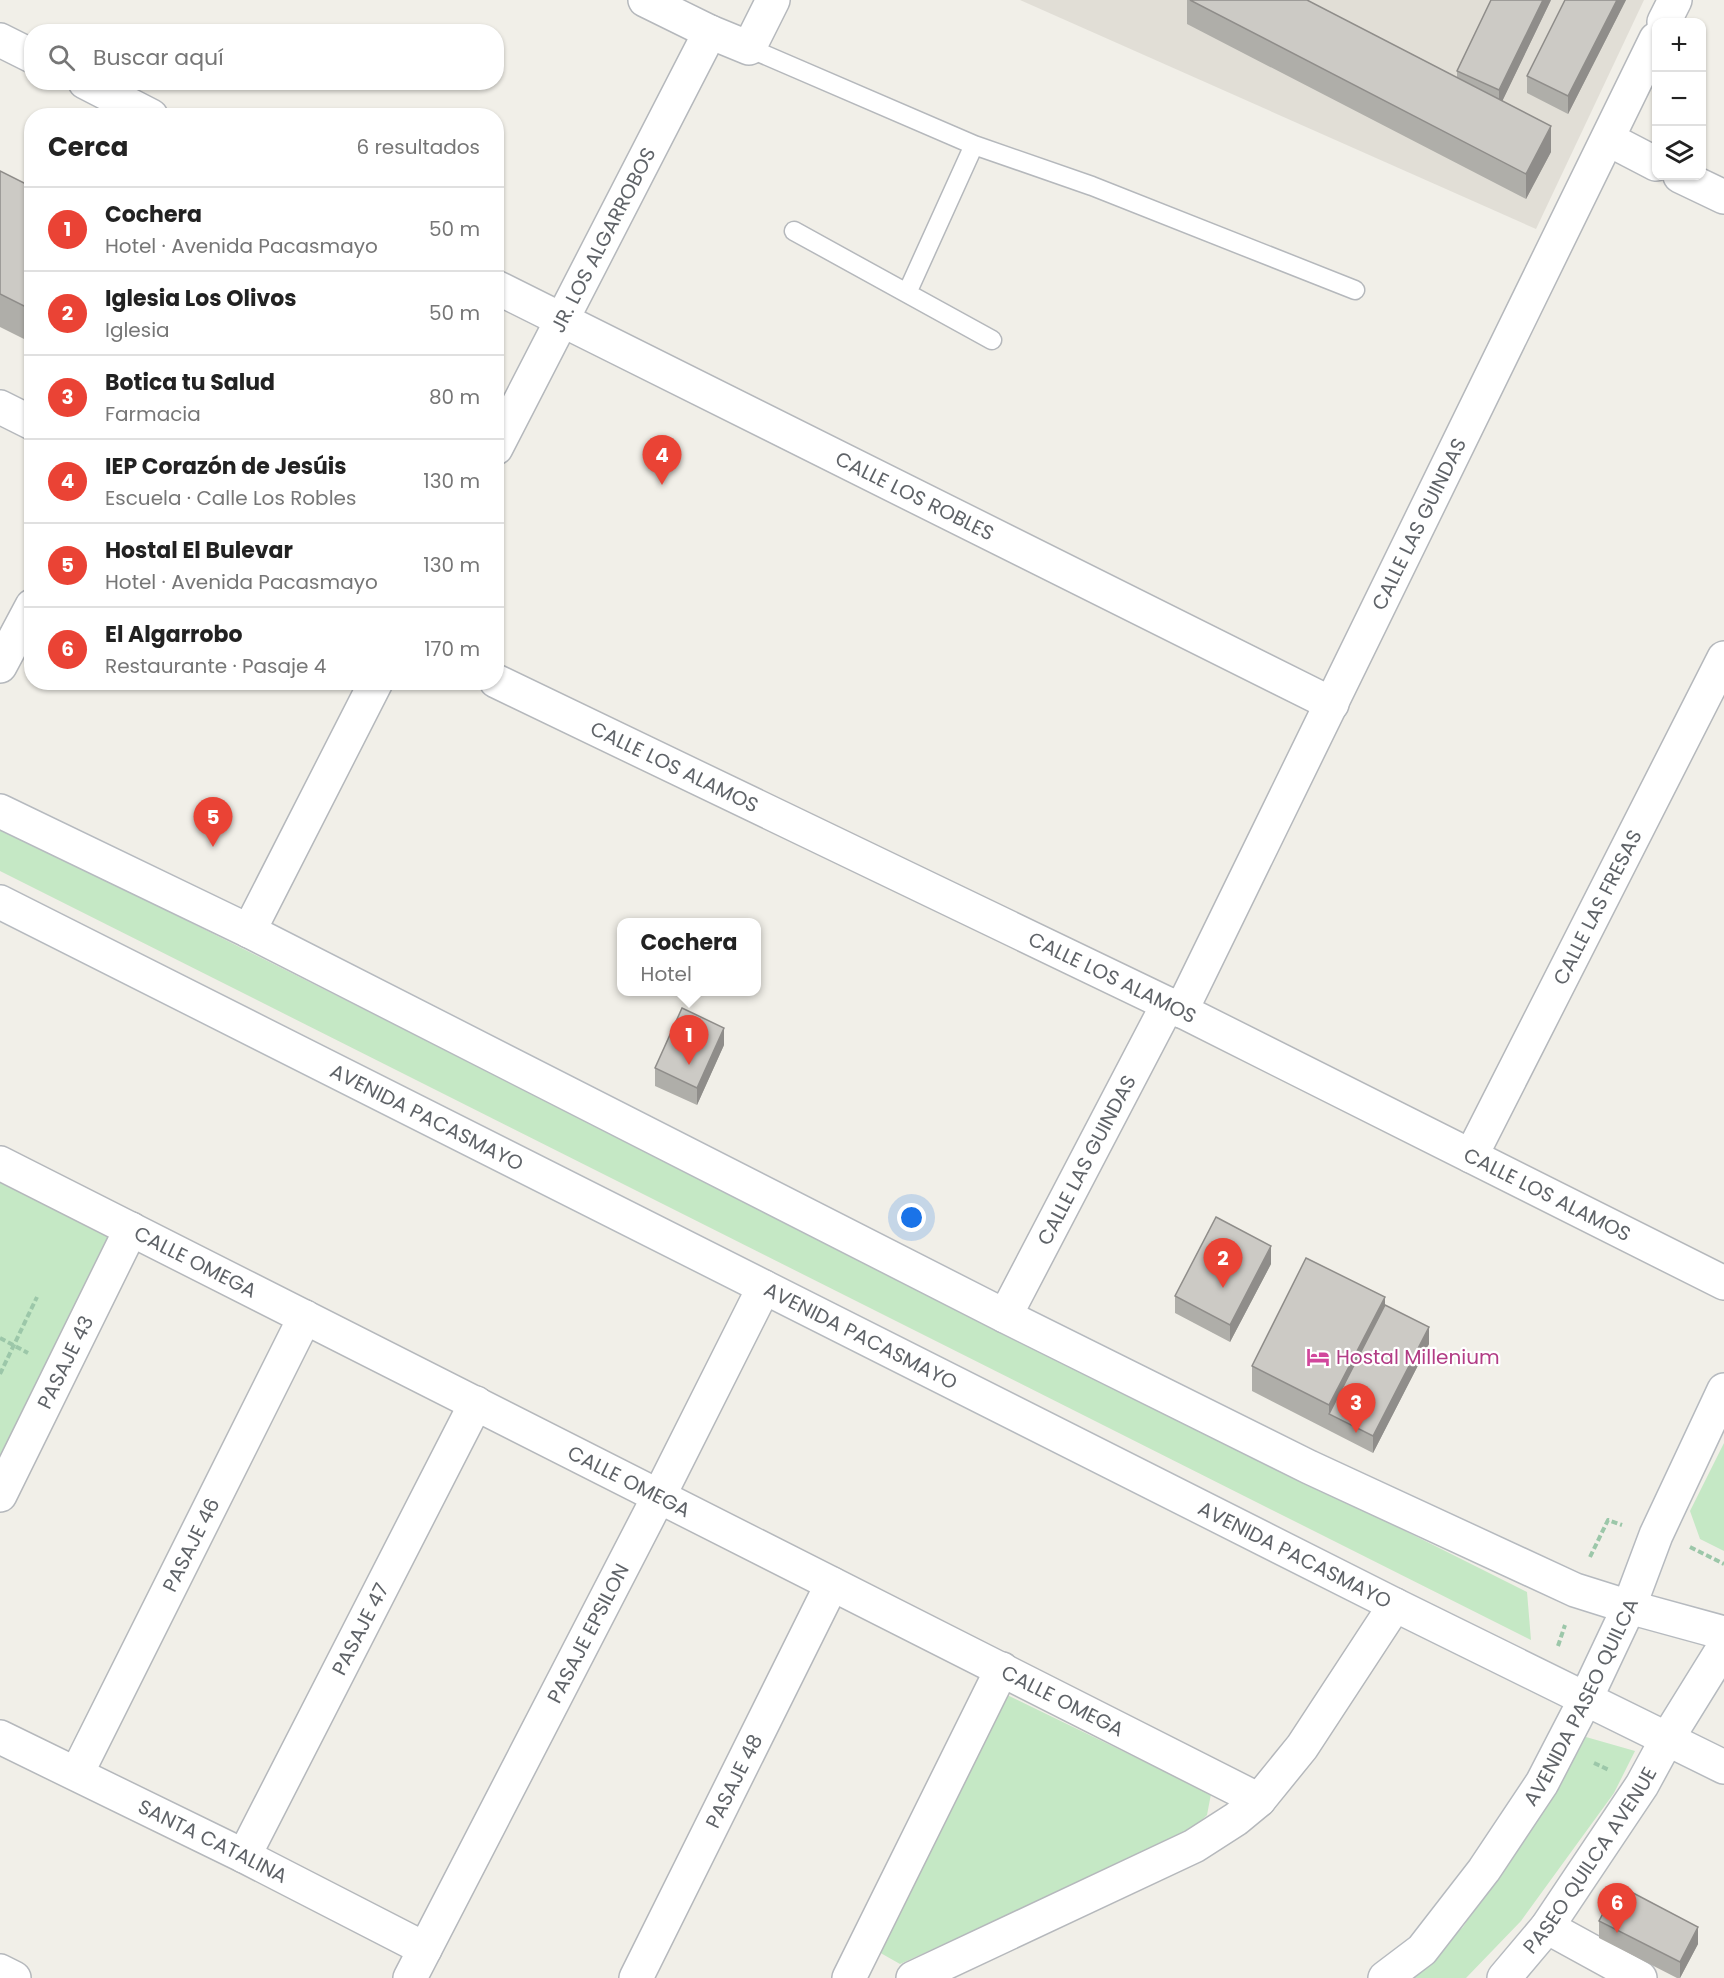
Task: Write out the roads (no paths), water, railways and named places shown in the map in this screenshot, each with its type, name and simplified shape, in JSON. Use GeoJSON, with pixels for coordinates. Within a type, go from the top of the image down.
{"type":"FeatureCollection","features":[{"type":"Feature","properties":{"kind":"street"},"geometry":{"type":"LineString","coordinates":[[645,0],[710,32],[749,48],[773,0]]}},
{"type":"Feature","properties":{"kind":"street"},"geometry":{"type":"LineString","coordinates":[[1666,18],[1675,0]]}},
{"type":"Feature","properties":{"kind":"street","name":"JR. LOS ALGARROBOS"},"geometry":{"type":"LineString","coordinates":[[504,432],[710,32]]}},
{"type":"Feature","properties":{"kind":"street"},"geometry":{"type":"LineString","coordinates":[[0,40],[24,52]]}},
{"type":"Feature","properties":{"kind":"street","name":"CALLE LAS GUINDAS"},"geometry":{"type":"LineString","coordinates":[[1005,1316],[1174,1007],[1332,704],[1652,47]]}},
{"type":"Feature","properties":{"kind":"street"},"geometry":{"type":"LineString","coordinates":[[101,90],[135,108]]}},
{"type":"Feature","properties":{"kind":"street"},"geometry":{"type":"LineString","coordinates":[[1608,140],[1652,162]]}},
{"type":"Feature","properties":{"kind":"street"},"geometry":{"type":"LineString","coordinates":[[1688,180],[1724,198]]}},
{"type":"Feature","properties":{"kind":"street","name":"CALLE LOS ROBLES"},"geometry":{"type":"LineString","coordinates":[[504,291],[1332,704]]}},
{"type":"Feature","properties":{"kind":"street"},"geometry":{"type":"LineString","coordinates":[[0,407],[24,419]]}},
{"type":"Feature","properties":{"kind":"street"},"geometry":{"type":"LineString","coordinates":[[0,666],[24,621]]}},
{"type":"Feature","properties":{"kind":"street","name":"CALLE LAS FRESAS"},"geometry":{"type":"LineString","coordinates":[[1471,1156],[1724,658]]}},
{"type":"Feature","properties":{"kind":"street","name":"CALLE LOS ALAMOS"},"geometry":{"type":"LineString","coordinates":[[504,685],[1174,1007],[1724,1283]]}},
{"type":"Feature","properties":{"kind":"street"},"geometry":{"type":"LineString","coordinates":[[249,931],[372,690]]}},
{"type":"Feature","properties":{"kind":"street"},"geometry":{"type":"LineString","coordinates":[[0,811],[249,931],[1005,1316],[1309,1467],[1575,1590],[1724,1633]]}},
{"type":"Feature","properties":{"kind":"street","name":"AVENIDA PACASMAYO"},"geometry":{"type":"LineString","coordinates":[[0,902],[1395,1605],[1724,1767]]}},
{"type":"Feature","properties":{"kind":"street","name":"CALLE OMEGA"},"geometry":{"type":"LineString","coordinates":[[0,1163],[1259,1800]]}},
{"type":"Feature","properties":{"kind":"street","name":"PASAJE 43"},"geometry":{"type":"LineString","coordinates":[[0,1496],[131,1229]]}},
{"type":"Feature","properties":{"kind":"street","name":"PASAJE EPSILON"},"geometry":{"type":"LineString","coordinates":[[410,1978],[659,1496],[764,1287]]}},
{"type":"Feature","properties":{"kind":"street","name":"PASAJE 46"},"geometry":{"type":"LineString","coordinates":[[76,1773],[305,1317]]}},
{"type":"Feature","properties":{"kind":"street","name":"AVENIDA PASEO QUILCA"},"geometry":{"type":"LineString","coordinates":[[1384,1978],[1422,1950],[1484,1870],[1542,1783],[1629,1607],[1656,1535],[1724,1390]]}},
{"type":"Feature","properties":{"kind":"street","name":"PASAJE 47"},"geometry":{"type":"LineString","coordinates":[[244,1856],[476,1403]]}},
{"type":"Feature","properties":{"kind":"street","name":"PASAJE 48"},"geometry":{"type":"LineString","coordinates":[[636,1978],[832,1584]]}},
{"type":"Feature","properties":{"kind":"street"},"geometry":{"type":"LineString","coordinates":[[913,1978],[1194,1846],[1236,1820],[1259,1800],[1302,1747],[1395,1605]]}},
{"type":"Feature","properties":{"kind":"street"},"geometry":{"type":"LineString","coordinates":[[1667,1739],[1724,1647]]}},
{"type":"Feature","properties":{"kind":"street"},"geometry":{"type":"LineString","coordinates":[[849,1978],[1002,1669]]}},
{"type":"Feature","properties":{"kind":"street","name":"SANTA CATALINA"},"geometry":{"type":"LineString","coordinates":[[0,1737],[244,1856],[425,1949]]}},
{"type":"Feature","properties":{"kind":"street","name":"PASEO QUILCA AVENUE"},"geometry":{"type":"LineString","coordinates":[[1504,1978],[1547,1927],[1642,1785],[1667,1739]]}},
{"type":"Feature","properties":{"kind":"street"},"geometry":{"type":"LineString","coordinates":[[1547,1927],[1640,1978]]}},
{"type":"Feature","properties":{"kind":"street"},"geometry":{"type":"LineString","coordinates":[[0,1971],[14,1978]]}},
{"type":"Feature","properties":{"kind":"lane"},"geometry":{"type":"LineString","coordinates":[[749,48],[974,145],[1092,186],[1355,290]]}},
{"type":"Feature","properties":{"kind":"lane"},"geometry":{"type":"LineString","coordinates":[[907,293],[974,145]]}},
{"type":"Feature","properties":{"kind":"lane"},"geometry":{"type":"LineString","coordinates":[[794,231],[992,340]]}},
{"type":"Feature","properties":{"kind":"place","name":"IEP Corazón de Jesúis"},"geometry":{"type":"Point","coordinates":[662,485]}},
{"type":"Feature","properties":{"kind":"place","name":"Hostal El Bulevar"},"geometry":{"type":"Point","coordinates":[213,847]}},
{"type":"Feature","properties":{"kind":"place","name":"Cochera"},"geometry":{"type":"Point","coordinates":[689,1065]}},
{"type":"Feature","properties":{"kind":"place","name":"Iglesia Los Olivos"},"geometry":{"type":"Point","coordinates":[1223,1288]}},
{"type":"Feature","properties":{"kind":"place","name":"Hostal Millenium"},"geometry":{"type":"Point","coordinates":[1318,1357]}},
{"type":"Feature","properties":{"kind":"place","name":"Botica tu Salud"},"geometry":{"type":"Point","coordinates":[1356,1433]}},
{"type":"Feature","properties":{"kind":"place","name":"El Algarrobo"},"geometry":{"type":"Point","coordinates":[1617,1933]}}]}
